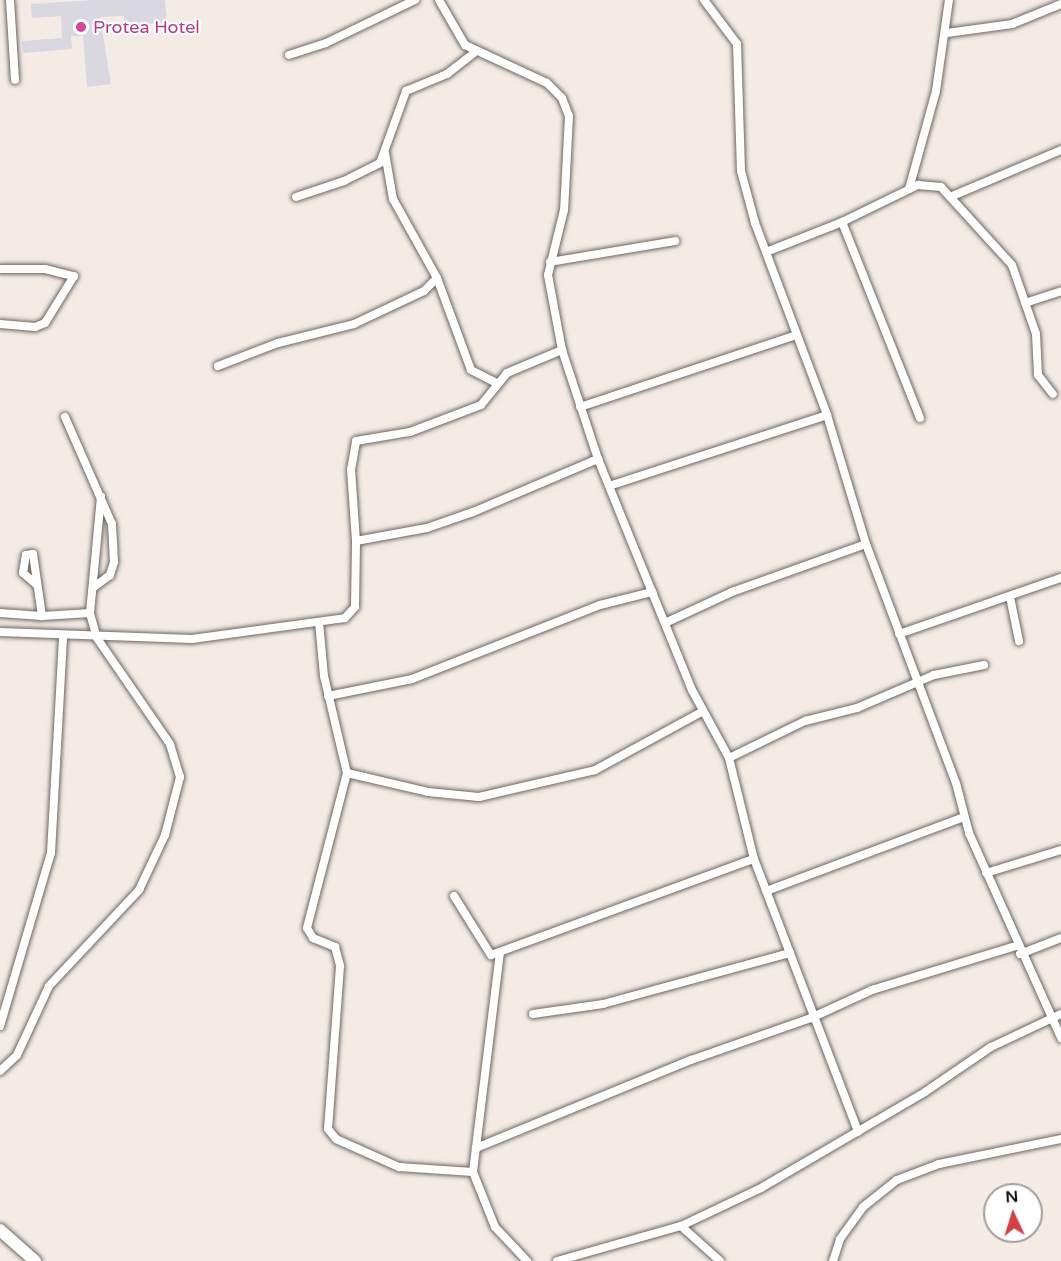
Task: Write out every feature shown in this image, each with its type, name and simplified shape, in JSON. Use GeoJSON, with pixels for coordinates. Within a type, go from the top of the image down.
{"type":"FeatureCollection","features":[{"type":"Feature","properties":{"kind":"highway"},"geometry":{"type":"LineString","coordinates":[[0,1230],[35,1261]]}},
{"type":"Feature","properties":{"kind":"street"},"geometry":{"type":"LineString","coordinates":[[10,0],[15,80]]}},
{"type":"Feature","properties":{"kind":"street"},"geometry":{"type":"LineString","coordinates":[[289,55],[326,43],[415,0]]}},
{"type":"Feature","properties":{"kind":"street"},"geometry":{"type":"LineString","coordinates":[[439,0],[458,37],[474,53],[538,77],[562,98],[569,116],[569,174],[550,262],[549,295],[562,350],[598,459],[612,485],[652,592],[703,711],[729,758],[754,859],[812,1018],[858,1132]]}},
{"type":"Feature","properties":{"kind":"street"},"geometry":{"type":"LineString","coordinates":[[704,0],[737,44],[741,171],[794,336],[827,415],[866,543],[956,783],[964,817],[1018,950],[1049,1018],[1061,1038]]}},
{"type":"Feature","properties":{"kind":"street"},"geometry":{"type":"LineString","coordinates":[[909,189],[947,33],[950,0]]}},
{"type":"Feature","properties":{"kind":"street"},"geometry":{"type":"LineString","coordinates":[[947,33],[1012,24],[1061,4]]}},
{"type":"Feature","properties":{"kind":"street"},"geometry":{"type":"LineString","coordinates":[[296,197],[370,171],[385,153],[406,91],[447,74],[474,53]]}},
{"type":"Feature","properties":{"kind":"street"},"geometry":{"type":"LineString","coordinates":[[950,197],[1061,150]]}},
{"type":"Feature","properties":{"kind":"street"},"geometry":{"type":"LineString","coordinates":[[385,153],[393,199],[437,279],[471,370],[498,384]]}},
{"type":"Feature","properties":{"kind":"street"},"geometry":{"type":"LineString","coordinates":[[766,252],[842,222],[909,189],[935,183],[1003,250],[1025,303],[1038,343],[1038,375],[1053,394]]}},
{"type":"Feature","properties":{"kind":"street"},"geometry":{"type":"LineString","coordinates":[[842,222],[920,418]]}},
{"type":"Feature","properties":{"kind":"street"},"geometry":{"type":"LineString","coordinates":[[550,262],[675,240]]}},
{"type":"Feature","properties":{"kind":"street"},"geometry":{"type":"LineString","coordinates":[[0,269],[45,269],[74,276],[45,323],[34,327],[0,324]]}},
{"type":"Feature","properties":{"kind":"street"},"geometry":{"type":"LineString","coordinates":[[218,366],[278,343],[354,324],[424,291],[437,279]]}},
{"type":"Feature","properties":{"kind":"street"},"geometry":{"type":"LineString","coordinates":[[1025,303],[1061,291]]}},
{"type":"Feature","properties":{"kind":"street"},"geometry":{"type":"LineString","coordinates":[[580,407],[794,336]]}},
{"type":"Feature","properties":{"kind":"street"},"geometry":{"type":"LineString","coordinates":[[0,632],[97,638],[192,639],[319,622],[352,613],[356,541],[351,470],[356,441],[410,432],[480,405],[498,384],[521,365],[562,350]]}},
{"type":"Feature","properties":{"kind":"street"},"geometry":{"type":"LineString","coordinates":[[612,485],[827,415]]}},
{"type":"Feature","properties":{"kind":"street"},"geometry":{"type":"LineString","coordinates":[[65,417],[112,524],[114,562],[110,574],[93,588]]}},
{"type":"Feature","properties":{"kind":"street"},"geometry":{"type":"LineString","coordinates":[[356,541],[427,528],[473,512],[598,459]]}},
{"type":"Feature","properties":{"kind":"street"},"geometry":{"type":"LineString","coordinates":[[0,1071],[17,1055],[49,986],[139,890],[153,867],[177,789],[178,764],[170,744],[97,638],[90,613],[100,497]]}},
{"type":"Feature","properties":{"kind":"street"},"geometry":{"type":"LineString","coordinates":[[665,623],[732,592],[866,543]]}},
{"type":"Feature","properties":{"kind":"street"},"geometry":{"type":"LineString","coordinates":[[899,634],[1061,578]]}},
{"type":"Feature","properties":{"kind":"street"},"geometry":{"type":"LineString","coordinates":[[37,585],[42,616]]}},
{"type":"Feature","properties":{"kind":"street"},"geometry":{"type":"LineString","coordinates":[[328,696],[412,678],[600,605],[652,592]]}},
{"type":"Feature","properties":{"kind":"street"},"geometry":{"type":"LineString","coordinates":[[1010,597],[1019,641]]}},
{"type":"Feature","properties":{"kind":"street"},"geometry":{"type":"LineString","coordinates":[[0,613],[42,616],[90,613]]}},
{"type":"Feature","properties":{"kind":"street"},"geometry":{"type":"LineString","coordinates":[[319,622],[328,696],[347,774],[307,928],[313,938],[335,948],[340,966],[328,1129],[336,1139],[399,1167],[473,1172]]}},
{"type":"Feature","properties":{"kind":"street"},"geometry":{"type":"LineString","coordinates":[[0,1026],[51,853],[63,636]]}},
{"type":"Feature","properties":{"kind":"street"},"geometry":{"type":"LineString","coordinates":[[729,758],[780,731],[856,708],[916,681],[984,665]]}},
{"type":"Feature","properties":{"kind":"street"},"geometry":{"type":"LineString","coordinates":[[347,774],[428,792],[479,796],[596,770],[703,711]]}},
{"type":"Feature","properties":{"kind":"street"},"geometry":{"type":"LineString","coordinates":[[766,891],[964,817]]}},
{"type":"Feature","properties":{"kind":"street"},"geometry":{"type":"LineString","coordinates":[[986,873],[1061,849]]}},
{"type":"Feature","properties":{"kind":"street"},"geometry":{"type":"LineString","coordinates":[[454,896],[487,952],[500,952],[754,859]]}},
{"type":"Feature","properties":{"kind":"street"},"geometry":{"type":"LineString","coordinates":[[476,1148],[691,1060],[812,1018],[872,990],[1061,939]]}},
{"type":"Feature","properties":{"kind":"street"},"geometry":{"type":"LineString","coordinates":[[500,952],[473,1172],[495,1227],[527,1261]]}},
{"type":"Feature","properties":{"kind":"street"},"geometry":{"type":"LineString","coordinates":[[533,1014],[603,1004],[790,953]]}},
{"type":"Feature","properties":{"kind":"street"},"geometry":{"type":"LineString","coordinates":[[557,1261],[681,1226],[761,1188],[858,1132],[991,1047],[1061,1014]]}},
{"type":"Feature","properties":{"kind":"street"},"geometry":{"type":"LineString","coordinates":[[833,1261],[840,1239],[863,1207],[897,1180],[939,1164],[1061,1138]]}},
{"type":"Feature","properties":{"kind":"street"},"geometry":{"type":"LineString","coordinates":[[681,1226],[720,1261]]}},
{"type":"Feature","properties":{"kind":"building"},"geometry":{"type":"Polygon","coordinates":[[[92,0],[165,0],[167,22],[125,26],[124,16],[100,17],[111,84],[87,87],[83,36],[71,36],[72,49],[23,53],[22,41],[62,38],[61,16],[32,18],[31,4],[92,0]]]}},
{"type":"Feature","properties":{"kind":"place","name":"Protea Hotel"},"geometry":{"type":"Point","coordinates":[81,27]}}]}
